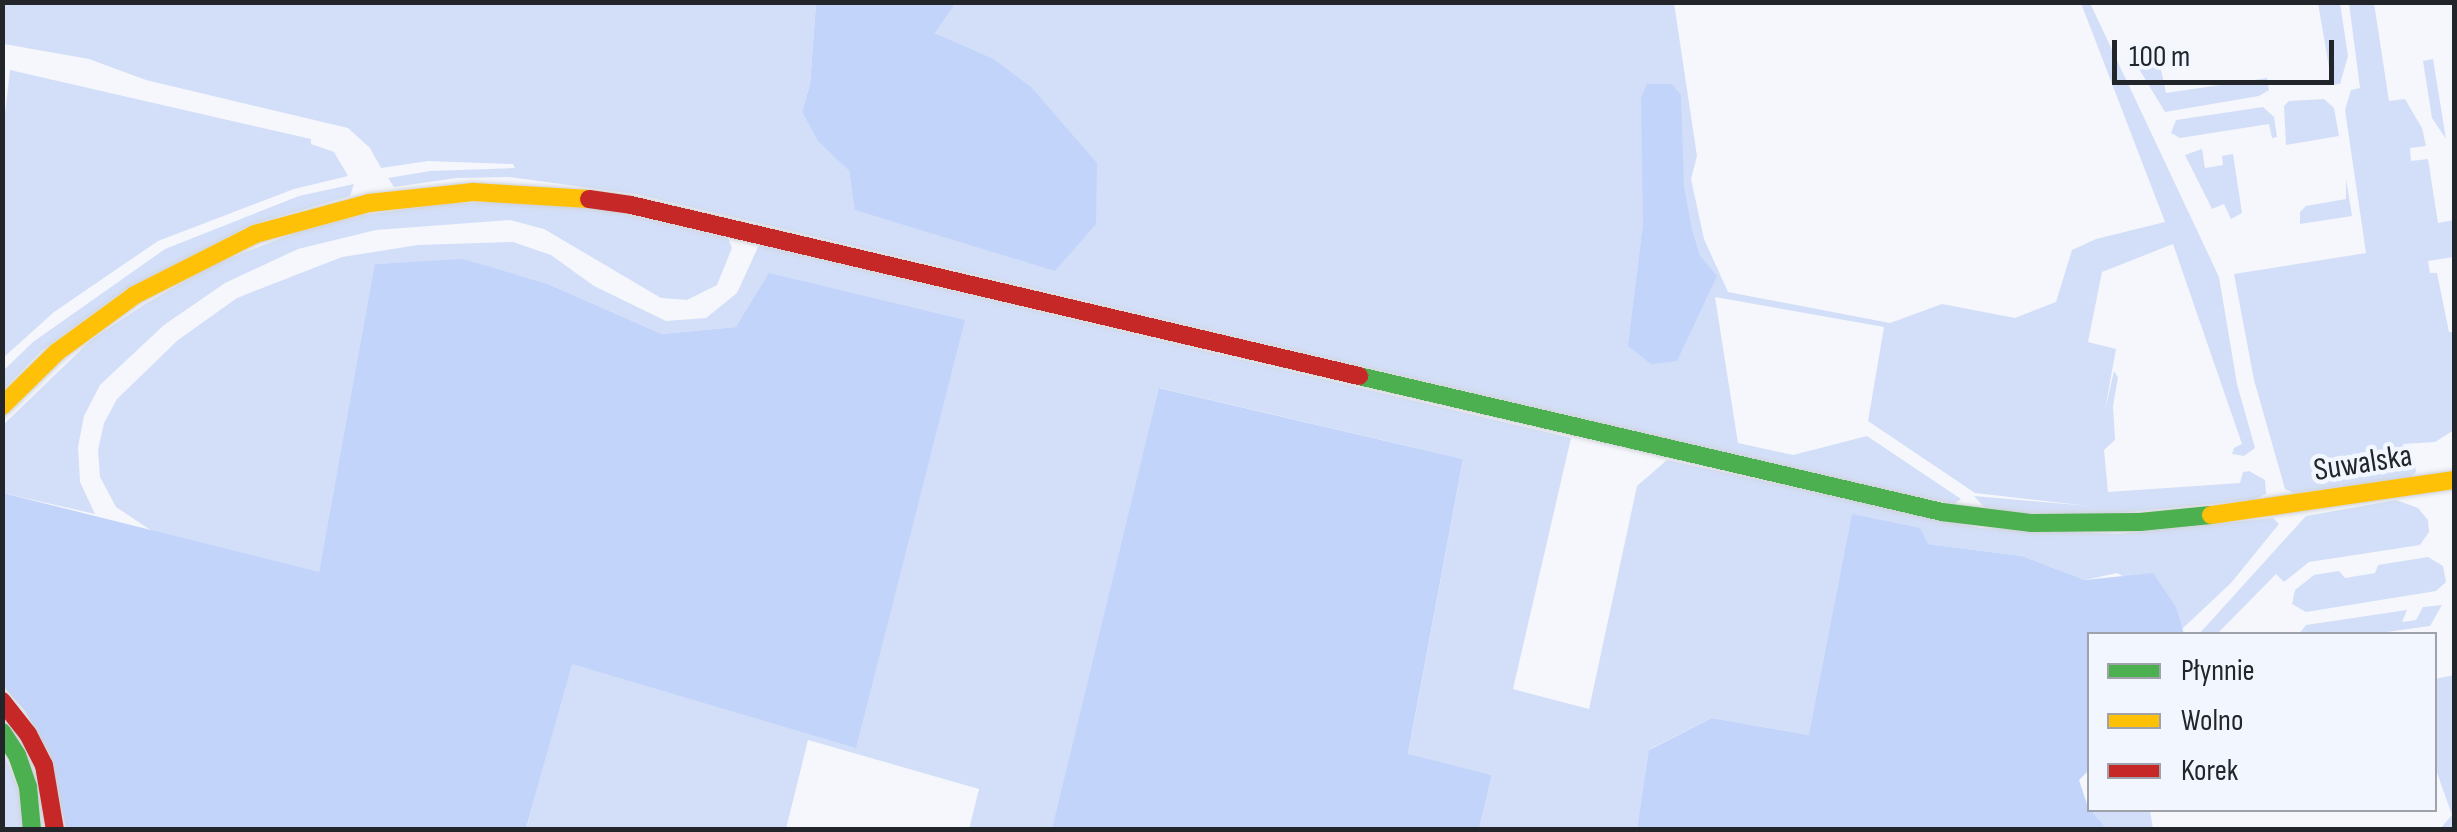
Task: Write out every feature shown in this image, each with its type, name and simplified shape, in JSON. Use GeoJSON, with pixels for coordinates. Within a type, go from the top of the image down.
{"type":"FeatureCollection","features":[{"type":"Feature","properties":{"kind":"main road","name":"Suwalska"},"geometry":{"type":"LineString","coordinates":[[2,406],[57,352],[135,294],[255,234],[369,203],[473,192],[541,192],[630,205],[1930,510],[2032,523],[2094,524],[2280,507],[2454,480]]}},
{"type":"Feature","properties":{"kind":"main road"},"geometry":{"type":"LineString","coordinates":[[2,701],[28,734],[44,766],[54,830]]}},
{"type":"Feature","properties":{"kind":"main road"},"geometry":{"type":"LineString","coordinates":[[2,732],[17,754],[28,787],[32,830]]}},
{"type":"Feature","properties":{"kind":"shaded area"},"geometry":{"type":"Polygon","coordinates":[[[2,3],[816,3],[810,84],[802,112],[819,141],[849,171],[856,210],[940,234],[992,58],[935,33],[956,3],[1674,3],[1697,156],[1691,179],[1704,239],[1728,292],[1890,323],[1942,304],[2015,318],[2056,302],[2072,250],[2096,239],[2165,222],[2081,3],[2090,3],[2219,277],[2237,384],[2255,448],[2244,456],[2232,454],[2242,444],[2173,244],[2102,272],[2088,342],[2116,349],[2105,410],[2114,371],[2118,377],[2113,406],[2115,440],[2104,450],[2108,492],[2240,483],[2243,472],[2249,471],[2265,480],[2266,494],[2253,500],[2108,514],[2020,513],[1984,507],[1974,496],[2089,506],[1975,493],[1868,421],[1884,327],[1715,297],[1738,443],[1793,455],[1867,436],[1961,499],[1954,504],[1883,490],[635,194],[509,177],[457,178],[394,187],[388,178],[430,171],[515,168],[513,164],[428,161],[381,168],[370,148],[348,128],[146,80],[89,59],[4,44],[2,3]]]}},
{"type":"Feature","properties":{"kind":"shaded area"},"geometry":{"type":"Polygon","coordinates":[[[816,3],[956,3],[935,33],[992,58],[1031,87],[1097,163],[1096,224],[1055,271],[855,210],[849,171],[818,141],[802,112],[810,84],[816,3]]]}},
{"type":"Feature","properties":{"kind":"shaded area"},"geometry":{"type":"Polygon","coordinates":[[[2318,3],[2340,3],[2348,56],[2340,84],[2332,85],[2318,3]]]}},
{"type":"Feature","properties":{"kind":"shaded area"},"geometry":{"type":"Polygon","coordinates":[[[2349,3],[2374,3],[2389,101],[2405,99],[2422,128],[2426,146],[2410,148],[2411,161],[2428,159],[2438,223],[2454,220],[2454,257],[2428,261],[2430,273],[2437,273],[2449,332],[2454,332],[2454,430],[2435,442],[2403,444],[2405,459],[2414,458],[2416,472],[2410,478],[2294,493],[2285,489],[2254,380],[2234,274],[2366,253],[2345,110],[2351,90],[2360,88],[2349,3]]]}},
{"type":"Feature","properties":{"kind":"shaded area"},"geometry":{"type":"Polygon","coordinates":[[[2158,55],[2166,93],[2267,78],[2269,90],[2259,96],[2165,112],[2139,69],[2153,64],[2158,55]]]}},
{"type":"Feature","properties":{"kind":"shaded area"},"geometry":{"type":"Polygon","coordinates":[[[2433,59],[2446,139],[2432,118],[2423,61],[2433,59]]]}},
{"type":"Feature","properties":{"kind":"shaded area"},"geometry":{"type":"Polygon","coordinates":[[[10,70],[311,139],[311,144],[334,152],[348,176],[294,189],[158,241],[54,312],[3,358],[2,141],[10,70]]]}},
{"type":"Feature","properties":{"kind":"shaded area"},"geometry":{"type":"Polygon","coordinates":[[[1647,84],[1672,84],[1681,95],[1684,187],[1692,230],[1700,256],[1717,276],[1677,361],[1651,364],[1628,346],[1643,224],[1641,98],[1647,84]]]}},
{"type":"Feature","properties":{"kind":"shaded area"},"geometry":{"type":"Polygon","coordinates":[[[2324,99],[2334,108],[2339,136],[2286,145],[2284,106],[2289,101],[2324,99]]]}},
{"type":"Feature","properties":{"kind":"shaded area"},"geometry":{"type":"Polygon","coordinates":[[[2263,107],[2274,117],[2277,137],[2272,138],[2269,124],[2180,138],[2171,133],[2176,120],[2263,107]]]}},
{"type":"Feature","properties":{"kind":"shaded area"},"geometry":{"type":"Polygon","coordinates":[[[2202,149],[2205,168],[2223,165],[2222,156],[2233,154],[2242,213],[2231,219],[2224,204],[2212,209],[2185,155],[2202,149]]]}},
{"type":"Feature","properties":{"kind":"shaded area"},"geometry":{"type":"Polygon","coordinates":[[[2346,179],[2352,216],[2300,224],[2300,212],[2306,206],[2346,199],[2346,179]]]}},
{"type":"Feature","properties":{"kind":"shaded area"},"geometry":{"type":"Polygon","coordinates":[[[354,184],[350,196],[253,224],[126,289],[41,351],[3,390],[3,371],[33,342],[165,249],[299,196],[354,184]]]}},
{"type":"Feature","properties":{"kind":"shaded area"},"geometry":{"type":"Polygon","coordinates":[[[445,204],[581,204],[728,238],[732,248],[717,285],[687,300],[661,298],[544,229],[510,220],[376,230],[298,249],[225,283],[164,325],[100,385],[84,416],[78,447],[80,482],[95,514],[3,493],[2,426],[91,340],[217,263],[298,232],[363,215],[445,204]]]}},
{"type":"Feature","properties":{"kind":"shaded area"},"geometry":{"type":"Polygon","coordinates":[[[513,242],[551,255],[594,286],[666,321],[706,318],[737,293],[759,245],[1571,438],[1513,689],[1589,709],[1637,486],[1667,460],[1981,528],[2118,534],[2273,518],[2279,524],[2231,583],[2181,630],[2176,607],[2117,573],[2085,580],[2022,556],[1928,544],[1809,735],[1712,718],[1650,749],[1637,829],[1479,829],[1492,775],[1408,755],[1463,459],[1160,388],[1053,829],[969,829],[979,789],[808,740],[786,829],[526,830],[571,664],[737,327],[662,334],[548,284],[463,260],[376,264],[319,573],[155,533],[116,507],[100,477],[98,450],[104,423],[117,399],[178,340],[237,298],[342,257],[418,245],[513,242]]]}},
{"type":"Feature","properties":{"kind":"shaded area"},"geometry":{"type":"Polygon","coordinates":[[[463,259],[548,284],[662,334],[736,327],[769,273],[965,320],[856,748],[572,664],[526,829],[66,829],[50,755],[25,711],[3,686],[3,493],[319,572],[375,264],[463,259]]]}},
{"type":"Feature","properties":{"kind":"shaded area"},"geometry":{"type":"Polygon","coordinates":[[[1159,388],[1463,459],[1408,754],[1492,775],[1479,829],[1052,829],[1159,388]]]}},
{"type":"Feature","properties":{"kind":"shaded area"},"geometry":{"type":"Polygon","coordinates":[[[2396,500],[2418,508],[2428,520],[2429,532],[2420,545],[2309,562],[2284,582],[2276,574],[2219,632],[2201,632],[2306,516],[2396,500]]]}},
{"type":"Feature","properties":{"kind":"shaded area"},"geometry":{"type":"Polygon","coordinates":[[[1852,514],[1920,528],[1928,544],[2022,556],[2085,580],[2153,573],[2176,607],[2183,632],[2087,632],[2087,772],[2079,780],[2087,812],[2092,812],[2107,829],[1637,829],[1649,750],[1712,718],[1809,735],[1852,514]]]}},
{"type":"Feature","properties":{"kind":"shaded area"},"geometry":{"type":"Polygon","coordinates":[[[2428,557],[2443,566],[2446,582],[2436,591],[2306,612],[2292,604],[2295,590],[2314,575],[2339,571],[2345,578],[2375,573],[2378,565],[2428,557]]]}},
{"type":"Feature","properties":{"kind":"shaded area"},"geometry":{"type":"Polygon","coordinates":[[[2442,605],[2430,626],[2386,632],[2301,632],[2306,625],[2407,610],[2402,622],[2416,620],[2423,607],[2442,605]]]}},
{"type":"Feature","properties":{"kind":"shaded area"},"geometry":{"type":"Polygon","coordinates":[[[2454,675],[2454,829],[2440,829],[2452,815],[2437,773],[2437,679],[2454,675]]]}},
{"type":"Feature","properties":{"kind":"shaded area"},"geometry":{"type":"Polygon","coordinates":[[[2,750],[23,800],[25,829],[3,829],[2,750]]]}},
{"type":"Feature","properties":{"kind":"shaded area"},"geometry":{"type":"Polygon","coordinates":[[[2092,812],[2150,812],[2153,829],[2107,829],[2092,812]]]}},
{"type":"Feature","properties":{"kind":"traffic: fast"},"geometry":{"type":"LineString","coordinates":[[1359,376],[1942,512],[2032,523],[2140,522],[2211,515]]}},
{"type":"Feature","properties":{"kind":"traffic: fast"},"geometry":{"type":"LineString","coordinates":[[2,732],[17,755],[28,787],[32,830]]}},
{"type":"Feature","properties":{"kind":"traffic: slow"},"geometry":{"type":"LineString","coordinates":[[2,406],[57,352],[135,295],[255,234],[369,203],[473,192],[589,199]]}},
{"type":"Feature","properties":{"kind":"traffic: slow"},"geometry":{"type":"LineString","coordinates":[[2211,515],[2454,480]]}},
{"type":"Feature","properties":{"kind":"traffic: jam"},"geometry":{"type":"LineString","coordinates":[[589,199],[631,205],[1359,376]]}},
{"type":"Feature","properties":{"kind":"traffic: jam"},"geometry":{"type":"LineString","coordinates":[[2,701],[28,734],[44,765],[55,830]]}}]}
